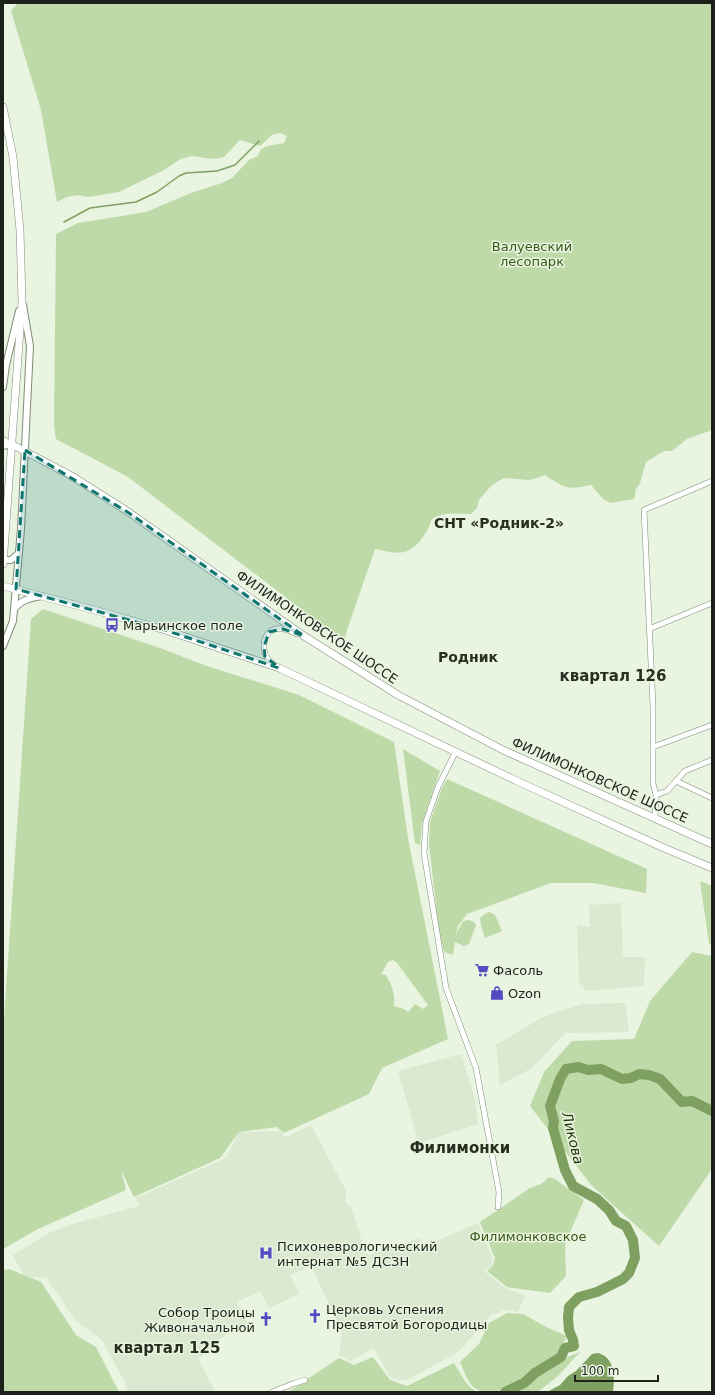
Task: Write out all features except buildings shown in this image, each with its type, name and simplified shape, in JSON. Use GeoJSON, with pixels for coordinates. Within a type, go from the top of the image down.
{"type":"FeatureCollection","features":[{"type":"Feature","properties":{"kind":"main road"},"geometry":{"type":"LineString","coordinates":[[3,107],[13,157],[20,230],[22,302],[3,564]]}},
{"type":"Feature","properties":{"kind":"main road","name":"ФИЛИМОНКОВСКОЕ ШОССЕ"},"geometry":{"type":"LineString","coordinates":[[11,444],[25,450],[127,511],[304,636],[398,695],[503,750],[712,844]]}},
{"type":"Feature","properties":{"kind":"main road"},"geometry":{"type":"LineString","coordinates":[[3,586],[166,630],[279,668],[517,781],[664,848],[712,868]]}},
{"type":"Feature","properties":{"kind":"street"},"geometry":{"type":"LineString","coordinates":[[3,387],[6,365],[22,302]]}},
{"type":"Feature","properties":{"kind":"street"},"geometry":{"type":"LineString","coordinates":[[3,646],[13,621],[25,450],[30,346],[27,321],[22,302]]}},
{"type":"Feature","properties":{"kind":"street"},"geometry":{"type":"LineString","coordinates":[[3,439],[11,444]]}},
{"type":"Feature","properties":{"kind":"street"},"geometry":{"type":"LineString","coordinates":[[3,446],[11,444]]}},
{"type":"Feature","properties":{"kind":"street"},"geometry":{"type":"LineString","coordinates":[[655,818],[656,795],[653,783],[654,747],[644,510],[712,481]]}},
{"type":"Feature","properties":{"kind":"street"},"geometry":{"type":"LineString","coordinates":[[3,560],[11,560],[18,554]]}},
{"type":"Feature","properties":{"kind":"street"},"geometry":{"type":"LineString","coordinates":[[14,611],[22,601],[41,596]]}},
{"type":"Feature","properties":{"kind":"street"},"geometry":{"type":"LineString","coordinates":[[649,629],[712,603]]}},
{"type":"Feature","properties":{"kind":"street"},"geometry":{"type":"LineString","coordinates":[[279,668],[269,662],[265,656],[265,639],[269,632],[276,629],[283,629],[304,636]]}},
{"type":"Feature","properties":{"kind":"street"},"geometry":{"type":"LineString","coordinates":[[654,747],[712,725]]}},
{"type":"Feature","properties":{"kind":"street"},"geometry":{"type":"LineString","coordinates":[[456,751],[438,787],[426,821],[424,852],[446,988],[476,1068],[499,1192],[498,1207]]}},
{"type":"Feature","properties":{"kind":"street"},"geometry":{"type":"LineString","coordinates":[[656,795],[667,791],[685,771],[712,760]]}},
{"type":"Feature","properties":{"kind":"street"},"geometry":{"type":"LineString","coordinates":[[676,781],[712,798]]}},
{"type":"Feature","properties":{"kind":"street"},"geometry":{"type":"LineString","coordinates":[[272,1392],[305,1380]]}},
{"type":"Feature","properties":{"kind":"highlighted area"},"geometry":{"type":"Polygon","coordinates":[[[25,450],[129,513],[304,636],[283,629],[269,632],[264,647],[265,656],[279,668],[165,630],[16,589],[25,450]]]}},
{"type":"Feature","properties":{"kind":"shaded area"},"geometry":{"type":"Polygon","coordinates":[[[621,903],[623,957],[645,957],[644,986],[587,991],[579,984],[577,925],[590,927],[589,905],[621,903]]]}},
{"type":"Feature","properties":{"kind":"shaded area"},"geometry":{"type":"Polygon","coordinates":[[[625,1003],[629,1032],[565,1033],[532,1068],[500,1085],[496,1045],[543,1017],[582,1004],[625,1003]]]}},
{"type":"Feature","properties":{"kind":"shaded area"},"geometry":{"type":"Polygon","coordinates":[[[461,1054],[475,1100],[478,1124],[419,1143],[398,1071],[461,1054]]]}},
{"type":"Feature","properties":{"kind":"shaded area","name":"Психоневрологический интернат №5 ДСЗН"},"geometry":{"type":"Polygon","coordinates":[[[311,1125],[346,1191],[345,1199],[348,1206],[351,1206],[365,1252],[368,1255],[420,1238],[424,1246],[478,1223],[493,1258],[491,1266],[484,1271],[505,1288],[525,1296],[518,1312],[503,1309],[499,1313],[491,1315],[461,1349],[448,1358],[405,1381],[391,1378],[374,1348],[350,1361],[339,1355],[342,1331],[311,1266],[290,1275],[299,1294],[269,1308],[260,1291],[237,1302],[248,1324],[210,1344],[213,1351],[198,1358],[215,1392],[127,1392],[125,1382],[102,1340],[75,1320],[46,1277],[25,1278],[13,1255],[49,1233],[76,1223],[139,1206],[136,1198],[226,1158],[239,1132],[281,1131],[284,1136],[287,1137],[311,1125]]]}},
{"type":"Feature","properties":{"kind":"shaded area"},"geometry":{"type":"Polygon","coordinates":[[[598,1353],[604,1355],[611,1363],[614,1375],[613,1392],[547,1392],[560,1385],[592,1354],[598,1353]]]}},
{"type":"Feature","properties":{"kind":"green space","name":"Валуевский лесопарк"},"geometry":{"type":"Polygon","coordinates":[[[18,3],[712,3],[712,430],[687,439],[672,451],[664,451],[646,462],[634,499],[610,503],[603,499],[591,485],[576,488],[566,487],[545,475],[529,480],[504,478],[491,486],[479,500],[477,508],[471,514],[446,514],[432,519],[424,536],[414,547],[409,550],[399,553],[375,549],[344,639],[305,612],[128,477],[56,439],[54,426],[56,234],[78,223],[146,212],[191,193],[222,183],[232,178],[249,160],[258,156],[261,149],[284,143],[287,136],[280,133],[272,135],[260,146],[240,140],[224,157],[213,159],[192,156],[181,159],[162,171],[119,192],[88,197],[77,195],[67,197],[57,202],[41,110],[11,11],[18,3]]]}},
{"type":"Feature","properties":{"kind":"green space"},"geometry":{"type":"Polygon","coordinates":[[[43,609],[160,648],[207,666],[299,695],[394,742],[408,838],[448,1039],[382,1068],[369,1094],[284,1133],[277,1127],[239,1132],[220,1158],[134,1197],[121,1170],[126,1190],[38,1229],[3,1249],[3,1034],[31,619],[43,609]],[[393,960],[388,962],[381,974],[386,975],[391,986],[394,997],[394,1006],[408,1012],[415,1004],[423,1009],[428,1005],[397,963],[393,960]]]}},
{"type":"Feature","properties":{"kind":"green space"},"geometry":{"type":"Polygon","coordinates":[[[403,749],[440,771],[422,823],[420,845],[415,843],[403,749]]]}},
{"type":"Feature","properties":{"kind":"green space"},"geometry":{"type":"Polygon","coordinates":[[[447,779],[647,869],[646,893],[593,883],[551,883],[467,914],[458,926],[456,934],[463,921],[468,920],[474,922],[476,925],[469,944],[464,946],[455,942],[453,955],[444,952],[439,931],[429,844],[430,822],[442,788],[447,779]]]}},
{"type":"Feature","properties":{"kind":"green space"},"geometry":{"type":"Polygon","coordinates":[[[700,881],[712,886],[712,945],[709,944],[700,881]]]}},
{"type":"Feature","properties":{"kind":"green space"},"geometry":{"type":"Polygon","coordinates":[[[489,912],[495,915],[502,931],[485,938],[480,918],[489,912]]]}},
{"type":"Feature","properties":{"kind":"green space"},"geometry":{"type":"Polygon","coordinates":[[[692,952],[712,956],[712,1169],[659,1246],[592,1186],[530,1106],[544,1072],[572,1041],[634,1039],[650,1001],[692,952]]]}},
{"type":"Feature","properties":{"kind":"green space","name":"Филимонковское"},"geometry":{"type":"Polygon","coordinates":[[[549,1177],[555,1179],[584,1200],[565,1244],[566,1276],[550,1293],[507,1287],[487,1271],[493,1265],[495,1258],[480,1222],[530,1188],[541,1184],[549,1177]]]}},
{"type":"Feature","properties":{"kind":"green space"},"geometry":{"type":"Polygon","coordinates":[[[9,1269],[41,1282],[76,1335],[96,1347],[119,1392],[3,1392],[3,1270],[9,1269]]]}},
{"type":"Feature","properties":{"kind":"green space"},"geometry":{"type":"Polygon","coordinates":[[[507,1313],[523,1314],[546,1327],[567,1336],[555,1357],[565,1358],[580,1352],[559,1375],[538,1392],[502,1392],[504,1388],[494,1392],[479,1391],[471,1385],[460,1362],[479,1344],[489,1323],[507,1313]]]}},
{"type":"Feature","properties":{"kind":"green space"},"geometry":{"type":"Polygon","coordinates":[[[373,1357],[390,1380],[407,1386],[454,1363],[466,1383],[476,1392],[288,1392],[339,1358],[354,1365],[373,1357]]]}},
{"type":"Feature","properties":{"kind":"waterway"},"geometry":{"type":"LineString","coordinates":[[64,222],[90,208],[136,202],[157,192],[179,176],[186,173],[217,171],[235,165],[259,141]]}},
{"type":"Feature","properties":{"kind":"waterway","name":"Ликова"},"geometry":{"type":"LineString","coordinates":[[505,1392],[524,1383],[535,1373],[561,1357],[565,1348],[574,1346],[569,1330],[569,1307],[579,1297],[597,1292],[623,1279],[629,1273],[635,1258],[633,1240],[626,1226],[616,1221],[609,1210],[597,1199],[573,1186],[565,1170],[553,1128],[554,1121],[550,1106],[560,1079],[566,1069],[578,1067],[588,1070],[601,1069],[622,1079],[631,1078],[639,1074],[649,1075],[660,1079],[682,1102],[692,1101],[712,1111]]}},
{"type":"Feature","properties":{"kind":"place","name":"Марьинское поле"},"geometry":{"type":"Point","coordinates":[112,625]}},
{"type":"Feature","properties":{"kind":"place","name":"Фасоль"},"geometry":{"type":"Point","coordinates":[482,970]}},
{"type":"Feature","properties":{"kind":"place","name":"Ozon"},"geometry":{"type":"Point","coordinates":[497,993]}},
{"type":"Feature","properties":{"kind":"place","name":"Психоневрологический интернат №5 ДСЗН"},"geometry":{"type":"Point","coordinates":[266,1253]}},
{"type":"Feature","properties":{"kind":"place","name":"Церковь Успения Пресвятой Богородицы"},"geometry":{"type":"Point","coordinates":[315,1316]}},
{"type":"Feature","properties":{"kind":"place","name":"Собор Троицы Живоначальной"},"geometry":{"type":"Point","coordinates":[266,1319]}},
{"type":"Feature","properties":{"kind":"district","name":"СНТ «Родник-2»"},"geometry":{"type":"Point","coordinates":[499,523]}},
{"type":"Feature","properties":{"kind":"district","name":"Родник"},"geometry":{"type":"Point","coordinates":[468,657]}},
{"type":"Feature","properties":{"kind":"district","name":"квартал 126"},"geometry":{"type":"Point","coordinates":[613,676]}},
{"type":"Feature","properties":{"kind":"district","name":"Филимонки"},"geometry":{"type":"Point","coordinates":[460,1148]}},
{"type":"Feature","properties":{"kind":"district","name":"квартал 125"},"geometry":{"type":"Point","coordinates":[167,1348]}}]}
